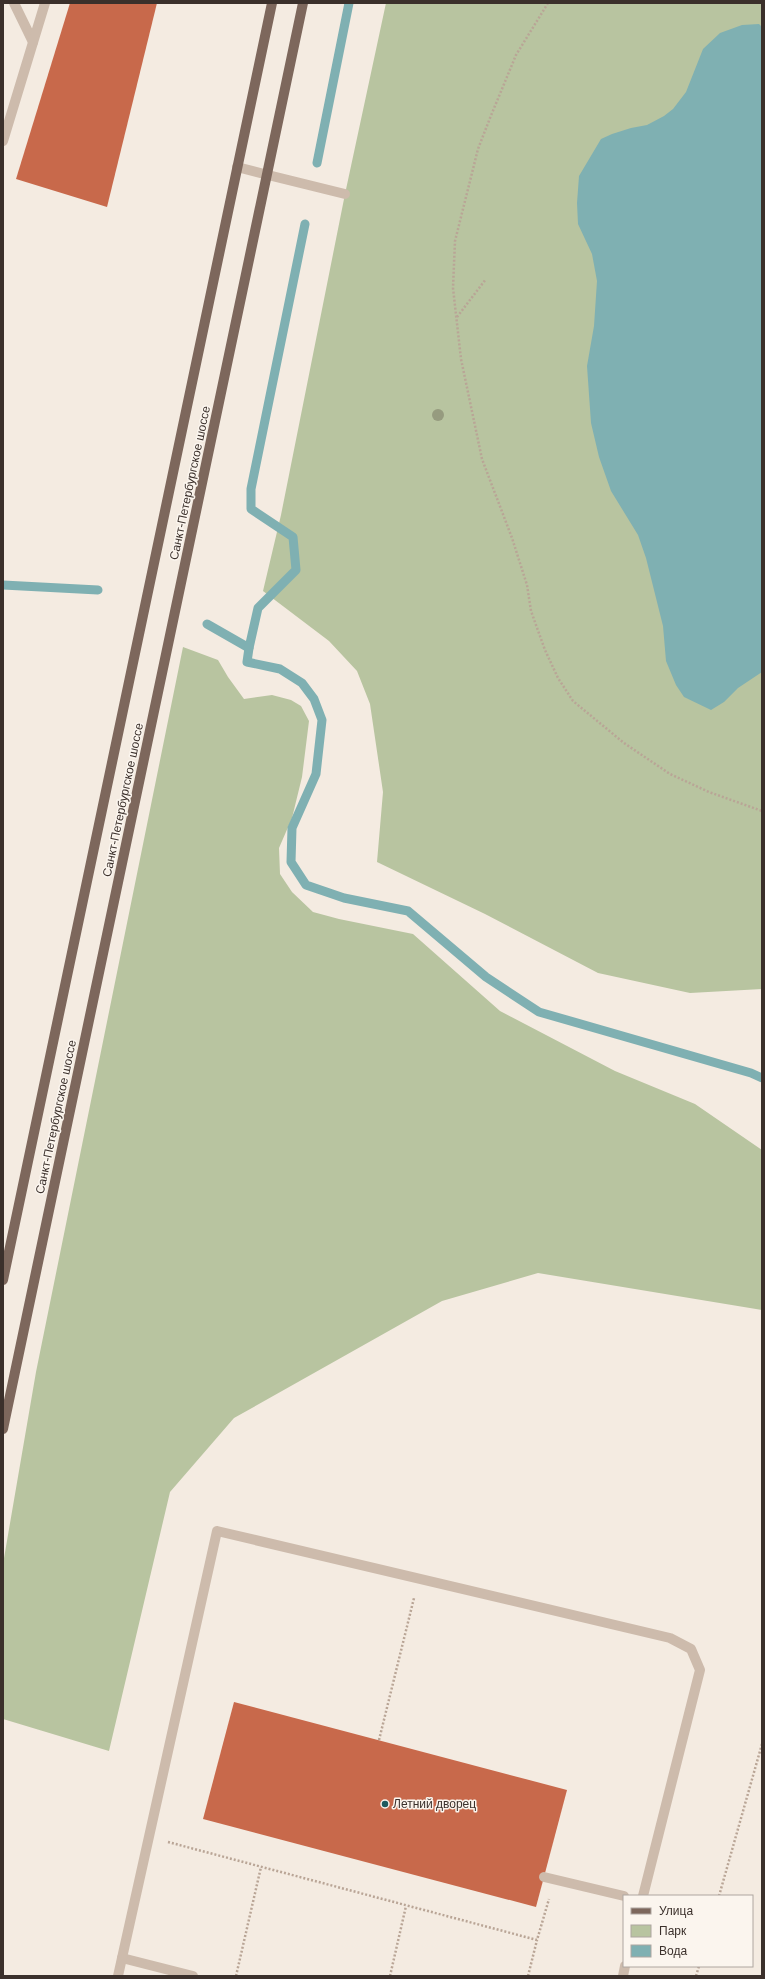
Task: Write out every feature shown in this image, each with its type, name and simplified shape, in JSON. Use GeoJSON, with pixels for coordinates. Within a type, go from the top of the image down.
{"type":"FeatureCollection","features":[{"type":"Feature","properties":{"kind":"main road","name":"Санкт-Петербургское шоссе"},"geometry":{"type":"LineString","coordinates":[[3,1280],[272,3]]}},
{"type":"Feature","properties":{"kind":"main road","name":"Санкт-Петербургское шоссе"},"geometry":{"type":"LineString","coordinates":[[3,1429],[303,3]]}},
{"type":"Feature","properties":{"kind":"street"},"geometry":{"type":"LineString","coordinates":[[14,3],[33,42]]}},
{"type":"Feature","properties":{"kind":"street"},"geometry":{"type":"LineString","coordinates":[[3,141],[45,3]]}},
{"type":"Feature","properties":{"kind":"street"},"geometry":{"type":"LineString","coordinates":[[237,167],[345,194]]}},
{"type":"Feature","properties":{"kind":"street"},"geometry":{"type":"LineString","coordinates":[[118,1976],[217,1531],[670,1638],[691,1649],[700,1670],[643,1895]]}},
{"type":"Feature","properties":{"kind":"street"},"geometry":{"type":"LineString","coordinates":[[549,1878],[623,1896]]}},
{"type":"Feature","properties":{"kind":"street"},"geometry":{"type":"LineString","coordinates":[[122,1958],[193,1976]]}},
{"type":"Feature","properties":{"kind":"path"},"geometry":{"type":"LineString","coordinates":[[548,3],[516,56],[478,149],[455,241],[454,288],[461,359],[482,459],[498,498],[527,585],[530,611],[558,678],[573,701],[624,743],[670,774],[709,792],[762,812]]}},
{"type":"Feature","properties":{"kind":"path"},"geometry":{"type":"LineString","coordinates":[[457,317],[486,279]]}},
{"type":"Feature","properties":{"kind":"path"},"geometry":{"type":"LineString","coordinates":[[378,1740],[409,1619]]}},
{"type":"Feature","properties":{"kind":"path"},"geometry":{"type":"LineString","coordinates":[[719,1895],[762,1744]]}},
{"type":"Feature","properties":{"kind":"path"},"geometry":{"type":"LineString","coordinates":[[149,1837],[537,1940]]}},
{"type":"Feature","properties":{"kind":"path"},"geometry":{"type":"LineString","coordinates":[[236,1976],[261,1867]]}},
{"type":"Feature","properties":{"kind":"path"},"geometry":{"type":"LineString","coordinates":[[528,1976],[537,1940],[549,1878]]}},
{"type":"Feature","properties":{"kind":"path"},"geometry":{"type":"LineString","coordinates":[[390,1976],[406,1906]]}},
{"type":"Feature","properties":{"kind":"green space"},"geometry":{"type":"Polygon","coordinates":[[[386,3],[762,3],[762,989],[690,993],[598,973],[485,914],[377,862],[383,792],[370,704],[357,671],[329,641],[263,591],[281,515],[345,194],[386,3]]]}},
{"type":"Feature","properties":{"kind":"green space"},"geometry":{"type":"Polygon","coordinates":[[[183,647],[218,660],[244,699],[272,695],[291,700],[301,706],[309,721],[302,777],[292,818],[279,848],[280,874],[292,892],[313,912],[339,919],[413,934],[500,1011],[615,1071],[695,1104],[762,1150],[762,1310],[538,1273],[442,1301],[234,1418],[170,1492],[109,1751],[3,1719],[3,1564],[36,1372],[183,647]]]}},
{"type":"Feature","properties":{"kind":"water"},"geometry":{"type":"Polygon","coordinates":[[[759,24],[762,27],[762,672],[738,688],[724,702],[711,710],[684,697],[676,685],[666,661],[663,626],[646,558],[638,535],[611,491],[599,457],[591,423],[587,366],[594,326],[597,281],[592,254],[578,224],[577,203],[579,176],[601,139],[631,128],[647,125],[664,116],[673,109],[686,92],[703,49],[720,33],[742,25],[759,24]]]}},
{"type":"Feature","properties":{"kind":"building"},"geometry":{"type":"Polygon","coordinates":[[[70,3],[157,3],[107,207],[16,179],[70,3]]]}},
{"type":"Feature","properties":{"kind":"building","name":"Летний дворец"},"geometry":{"type":"Polygon","coordinates":[[[234,1702],[567,1790],[536,1907],[203,1819],[234,1702]]]}},
{"type":"Feature","properties":{"kind":"waterway"},"geometry":{"type":"LineString","coordinates":[[317,163],[349,3]]}},
{"type":"Feature","properties":{"kind":"waterway"},"geometry":{"type":"LineString","coordinates":[[249,648],[258,608],[296,570],[293,537],[251,509],[251,489],[305,224]]}},
{"type":"Feature","properties":{"kind":"waterway"},"geometry":{"type":"LineString","coordinates":[[3,585],[98,590]]}},
{"type":"Feature","properties":{"kind":"waterway"},"geometry":{"type":"LineString","coordinates":[[207,624],[249,648],[247,662],[280,669],[302,683],[314,699],[322,720],[316,774],[292,828],[291,862],[306,885],[344,898],[408,911],[486,977],[539,1012],[751,1073],[762,1078]]}},
{"type":"Feature","properties":{"kind":"place","name":"Летний дворец"},"geometry":{"type":"Point","coordinates":[385,1804]}}]}
